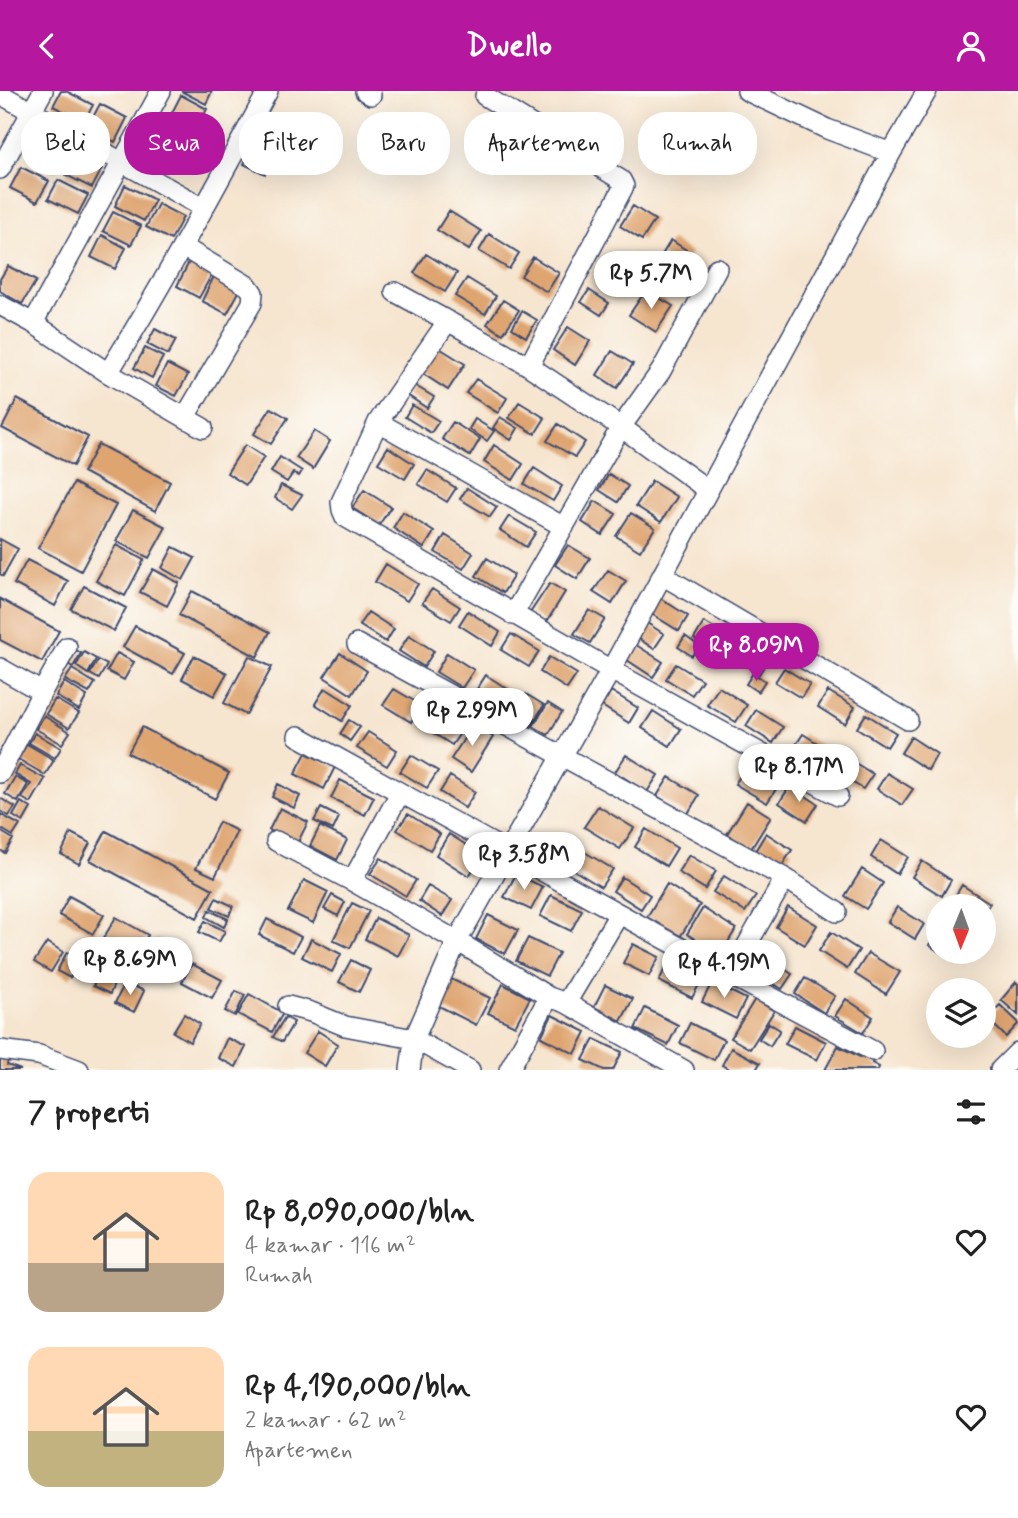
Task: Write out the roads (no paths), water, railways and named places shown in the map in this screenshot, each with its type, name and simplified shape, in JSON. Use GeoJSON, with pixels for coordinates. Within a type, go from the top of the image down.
{"type":"FeatureCollection","features":[{"type":"Feature","properties":{"kind":"street"},"geometry":{"type":"LineString","coordinates":[[0,94],[32,112],[43,91]]}},
{"type":"Feature","properties":{"kind":"street"},"geometry":{"type":"LineString","coordinates":[[33,323],[161,91]]}},
{"type":"Feature","properties":{"kind":"street"},"geometry":{"type":"LineString","coordinates":[[108,373],[183,247],[268,91]]}},
{"type":"Feature","properties":{"kind":"street"},"geometry":{"type":"LineString","coordinates":[[747,91],[828,129],[891,153]]}},
{"type":"Feature","properties":{"kind":"street"},"geometry":{"type":"LineString","coordinates":[[410,1070],[414,1039],[457,940],[611,670],[891,153],[928,91]]}},
{"type":"Feature","properties":{"kind":"street"},"geometry":{"type":"LineString","coordinates":[[485,96],[621,180],[624,185],[529,366]]}},
{"type":"Feature","properties":{"kind":"street"},"geometry":{"type":"LineString","coordinates":[[0,169],[21,132]]}},
{"type":"Feature","properties":{"kind":"street"},"geometry":{"type":"LineString","coordinates":[[110,156],[204,208]]}},
{"type":"Feature","properties":{"kind":"street"},"geometry":{"type":"LineString","coordinates":[[183,247],[248,286],[253,293],[252,303],[185,417]]}},
{"type":"Feature","properties":{"kind":"street"},"geometry":{"type":"LineString","coordinates":[[513,615],[621,427],[661,371],[717,268]]}},
{"type":"Feature","properties":{"kind":"street"},"geometry":{"type":"LineString","coordinates":[[395,292],[529,366],[621,427],[708,490]]}},
{"type":"Feature","properties":{"kind":"street"},"geometry":{"type":"LineString","coordinates":[[0,305],[33,323],[108,373],[203,428]]}},
{"type":"Feature","properties":{"kind":"street"},"geometry":{"type":"LineString","coordinates":[[447,322],[378,422],[341,502],[345,517],[513,615],[838,796]]}},
{"type":"Feature","properties":{"kind":"street"},"geometry":{"type":"LineString","coordinates":[[378,422],[564,527]]}},
{"type":"Feature","properties":{"kind":"street"},"geometry":{"type":"LineString","coordinates":[[662,575],[908,720]]}},
{"type":"Feature","properties":{"kind":"street"},"geometry":{"type":"LineString","coordinates":[[357,644],[785,878],[837,912]]}},
{"type":"Feature","properties":{"kind":"street"},"geometry":{"type":"LineString","coordinates":[[0,773],[67,647]]}},
{"type":"Feature","properties":{"kind":"street"},"geometry":{"type":"LineString","coordinates":[[0,668],[42,692]]}},
{"type":"Feature","properties":{"kind":"street"},"geometry":{"type":"LineString","coordinates":[[298,736],[873,1051]]}},
{"type":"Feature","properties":{"kind":"street"},"geometry":{"type":"LineString","coordinates":[[352,881],[400,793]]}},
{"type":"Feature","properties":{"kind":"street"},"geometry":{"type":"LineString","coordinates":[[276,841],[352,881],[684,1070]]}},
{"type":"Feature","properties":{"kind":"street"},"geometry":{"type":"LineString","coordinates":[[730,975],[785,878]]}},
{"type":"Feature","properties":{"kind":"street"},"geometry":{"type":"LineString","coordinates":[[509,1070],[619,914]]}},
{"type":"Feature","properties":{"kind":"street"},"geometry":{"type":"LineString","coordinates":[[288,1006],[345,1026],[414,1039],[470,1070]]}},
{"type":"Feature","properties":{"kind":"street"},"geometry":{"type":"LineString","coordinates":[[0,1050],[39,1055],[79,1070]]}},
{"type":"Feature","properties":{"kind":"street"},"geometry":{"type":"LineString","coordinates":[[1000,1070],[1018,1052]]}}]}
